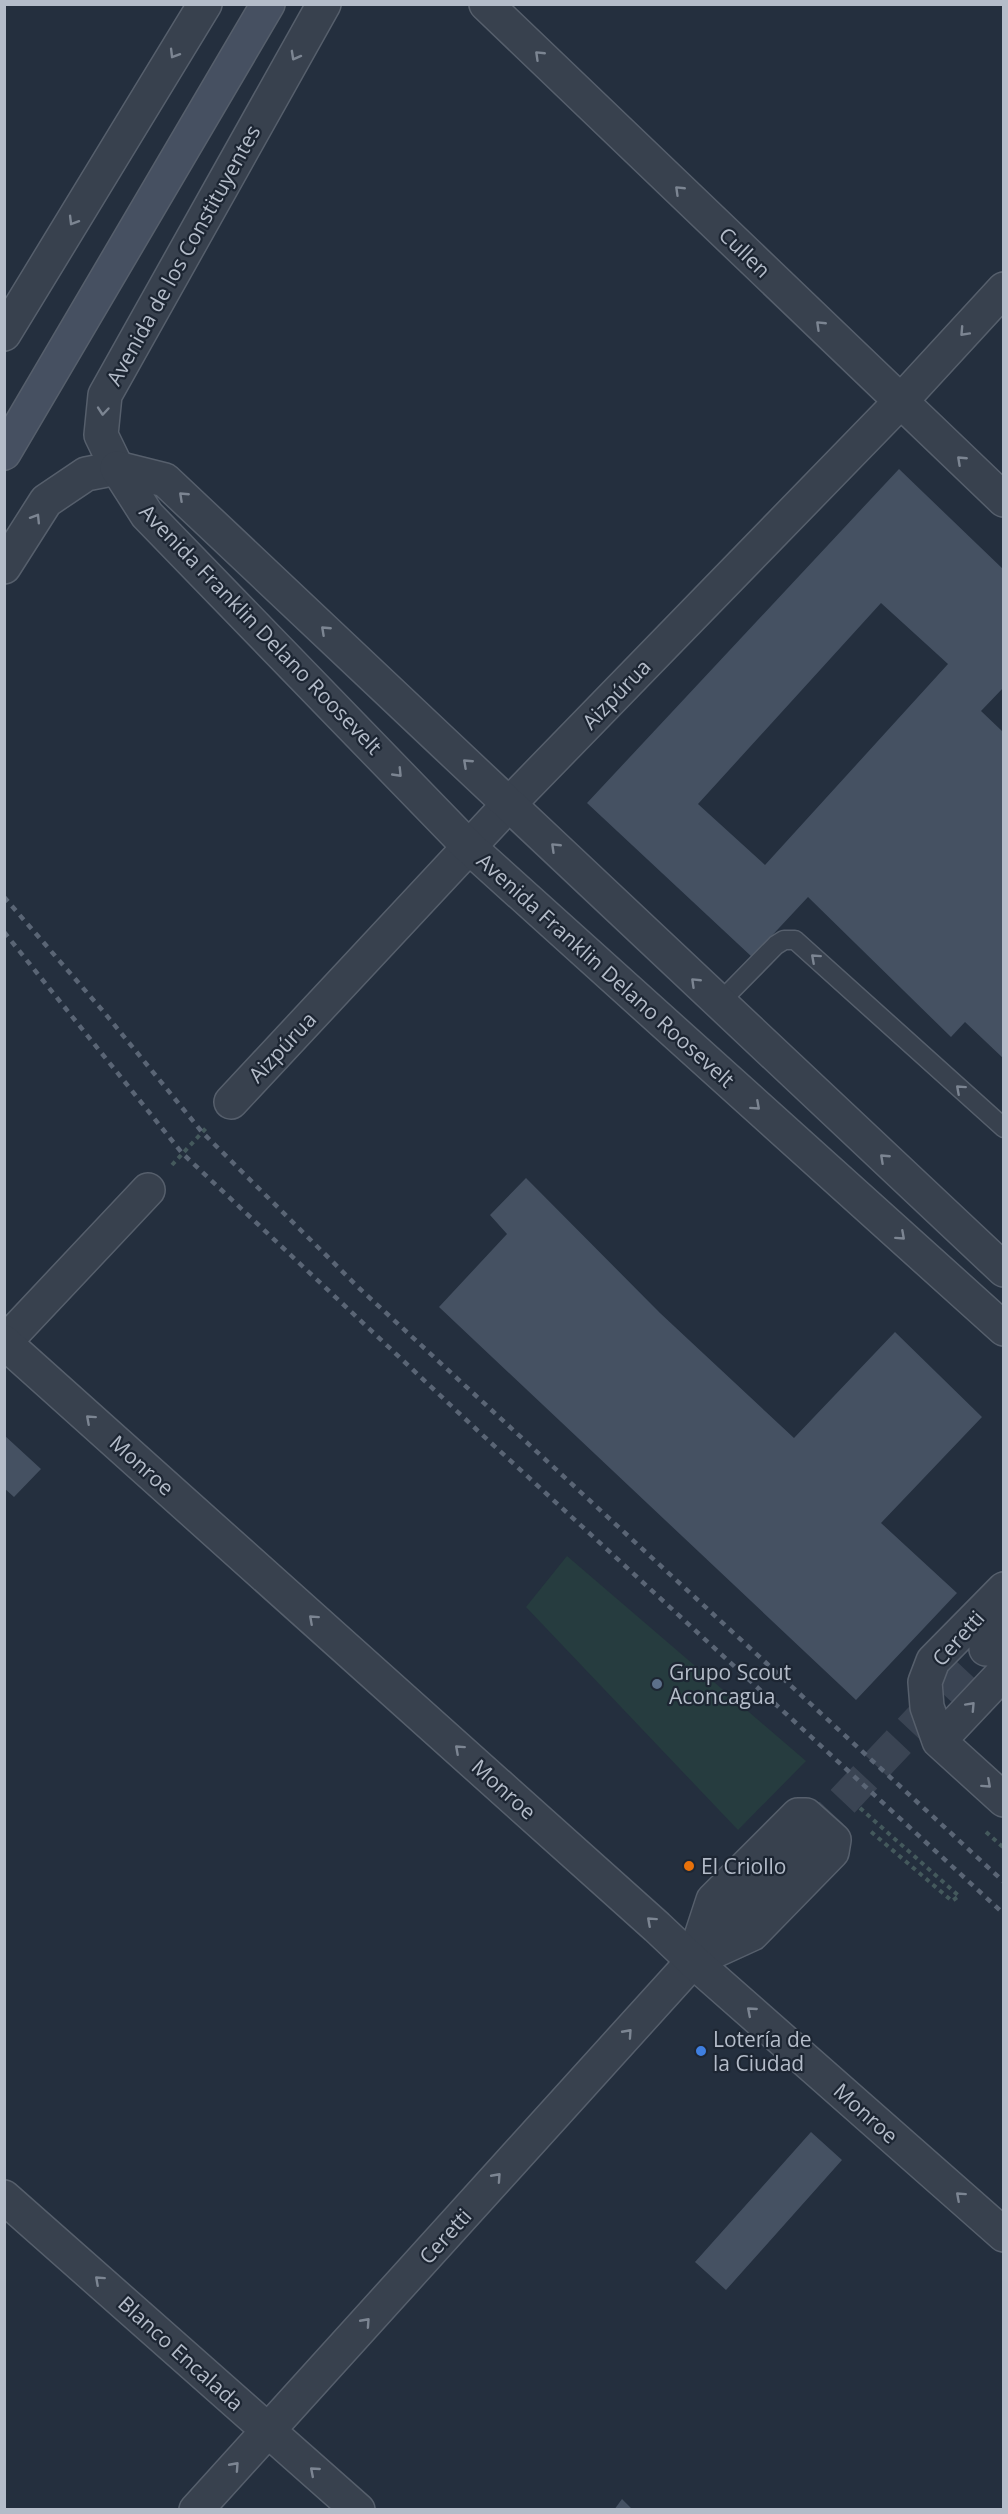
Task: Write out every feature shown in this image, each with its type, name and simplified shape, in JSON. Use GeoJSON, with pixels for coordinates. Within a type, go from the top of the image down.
{"type":"FeatureCollection","features":[{"type":"Feature","properties":{"kind":"main road"},"geometry":{"type":"LineString","coordinates":[[4,453],[268,4]]}},
{"type":"Feature","properties":{"kind":"street"},"geometry":{"type":"LineString","coordinates":[[4,334],[205,4]]}},
{"type":"Feature","properties":{"kind":"street","name":"Avenida de los Constituyentes"},"geometry":{"type":"LineString","coordinates":[[117,468],[101,435],[105,395],[324,4]]}},
{"type":"Feature","properties":{"kind":"street","name":"Cullen"},"geometry":{"type":"LineString","coordinates":[[486,4],[1004,500]]}},
{"type":"Feature","properties":{"kind":"street","name":"Aizpúrua"},"geometry":{"type":"LineString","coordinates":[[231,1102],[510,803],[900,402],[1004,289]]}},
{"type":"Feature","properties":{"kind":"street"},"geometry":{"type":"LineString","coordinates":[[4,567],[46,501],[87,474],[117,468]]}},
{"type":"Feature","properties":{"kind":"street","name":"Avenida Franklin Delano Roosevelt"},"geometry":{"type":"LineString","coordinates":[[117,468],[165,480],[510,803],[718,1004],[1004,1270]]}},
{"type":"Feature","properties":{"kind":"street","name":"Avenida Franklin Delano Roosevelt"},"geometry":{"type":"LineString","coordinates":[[117,468],[147,514],[469,847],[1004,1329]]}},
{"type":"Feature","properties":{"kind":"street"},"geometry":{"type":"LineString","coordinates":[[5,1343],[148,1190]]}},
{"type":"Feature","properties":{"kind":"street","name":"Monroe"},"geometry":{"type":"LineString","coordinates":[[5,1343],[693,1961],[1004,2235]]}},
{"type":"Feature","properties":{"kind":"street","name":"Ceretti"},"geometry":{"type":"LineString","coordinates":[[939,1741],[926,1698],[925,1682],[933,1661],[1004,1589]]}},
{"type":"Feature","properties":{"kind":"street"},"geometry":{"type":"LineString","coordinates":[[998,1650],[939,1741],[1004,1800]]}},
{"type":"Feature","properties":{"kind":"street","name":"Ceretti"},"geometry":{"type":"LineString","coordinates":[[196,2510],[693,1961],[752,1934],[832,1852],[806,1815],[798,1815],[713,1900],[693,1961]]}},
{"type":"Feature","properties":{"kind":"street","name":"Blanco Encalada"},"geometry":{"type":"LineString","coordinates":[[4,2197],[358,2510]]}},
{"type":"Feature","properties":{"kind":"lane"},"geometry":{"type":"LineString","coordinates":[[718,1004],[776,945],[784,940],[795,940],[1004,1128]]}},
{"type":"Feature","properties":{"kind":"path"},"geometry":{"type":"LineString","coordinates":[[148,1190],[231,1102]]}},
{"type":"Feature","properties":{"kind":"path"},"geometry":{"type":"LineString","coordinates":[[822,1839],[869,1829],[952,1901],[959,1896],[860,1808]]}},
{"type":"Feature","properties":{"kind":"green space","name":"Grupo Scout Aconcagua"},"geometry":{"type":"Polygon","coordinates":[[[567,1556],[806,1761],[738,1830],[526,1607],[567,1556]]]}},
{"type":"Feature","properties":{"kind":"building"},"geometry":{"type":"Polygon","coordinates":[[[899,469],[1004,570],[1004,687],[981,711],[1002,731],[1004,729],[1004,1059],[965,1022],[951,1037],[808,897],[752,957],[587,803],[899,469]],[[881,603],[698,804],[765,865],[948,664],[881,603]]]}},
{"type":"Feature","properties":{"kind":"building"},"geometry":{"type":"Polygon","coordinates":[[[526,1178],[660,1313],[794,1438],[895,1332],[982,1417],[881,1523],[957,1593],[856,1700],[439,1307],[507,1234],[490,1215],[526,1178]]]}},
{"type":"Feature","properties":{"kind":"building"},"geometry":{"type":"Polygon","coordinates":[[[4,1435],[41,1469],[14,1497],[4,1488],[4,1435]]]}},
{"type":"Feature","properties":{"kind":"building"},"geometry":{"type":"Polygon","coordinates":[[[811,2132],[842,2160],[726,2290],[695,2262],[811,2132]]]}},
{"type":"Feature","properties":{"kind":"building"},"geometry":{"type":"Polygon","coordinates":[[[622,2499],[633,2510],[614,2510],[622,2499]]]}},
{"type":"Feature","properties":{"kind":"tunnel"},"geometry":{"type":"LineString","coordinates":[[809,1837],[986,1649]]}},
{"type":"Feature","properties":{"kind":"railway"},"geometry":{"type":"LineString","coordinates":[[4,897],[103,1011],[202,1132],[359,1288],[1004,1882]]}},
{"type":"Feature","properties":{"kind":"railway"},"geometry":{"type":"LineString","coordinates":[[4,932],[182,1153],[477,1430],[1004,1914]]}},
{"type":"Feature","properties":{"kind":"place","name":"Grupo Scout Aconcagua"},"geometry":{"type":"Point","coordinates":[657,1684]}},
{"type":"Feature","properties":{"kind":"place","name":"El Criollo"},"geometry":{"type":"Point","coordinates":[689,1866]}},
{"type":"Feature","properties":{"kind":"place","name":"Lotería de la Ciudad"},"geometry":{"type":"Point","coordinates":[701,2051]}}]}
